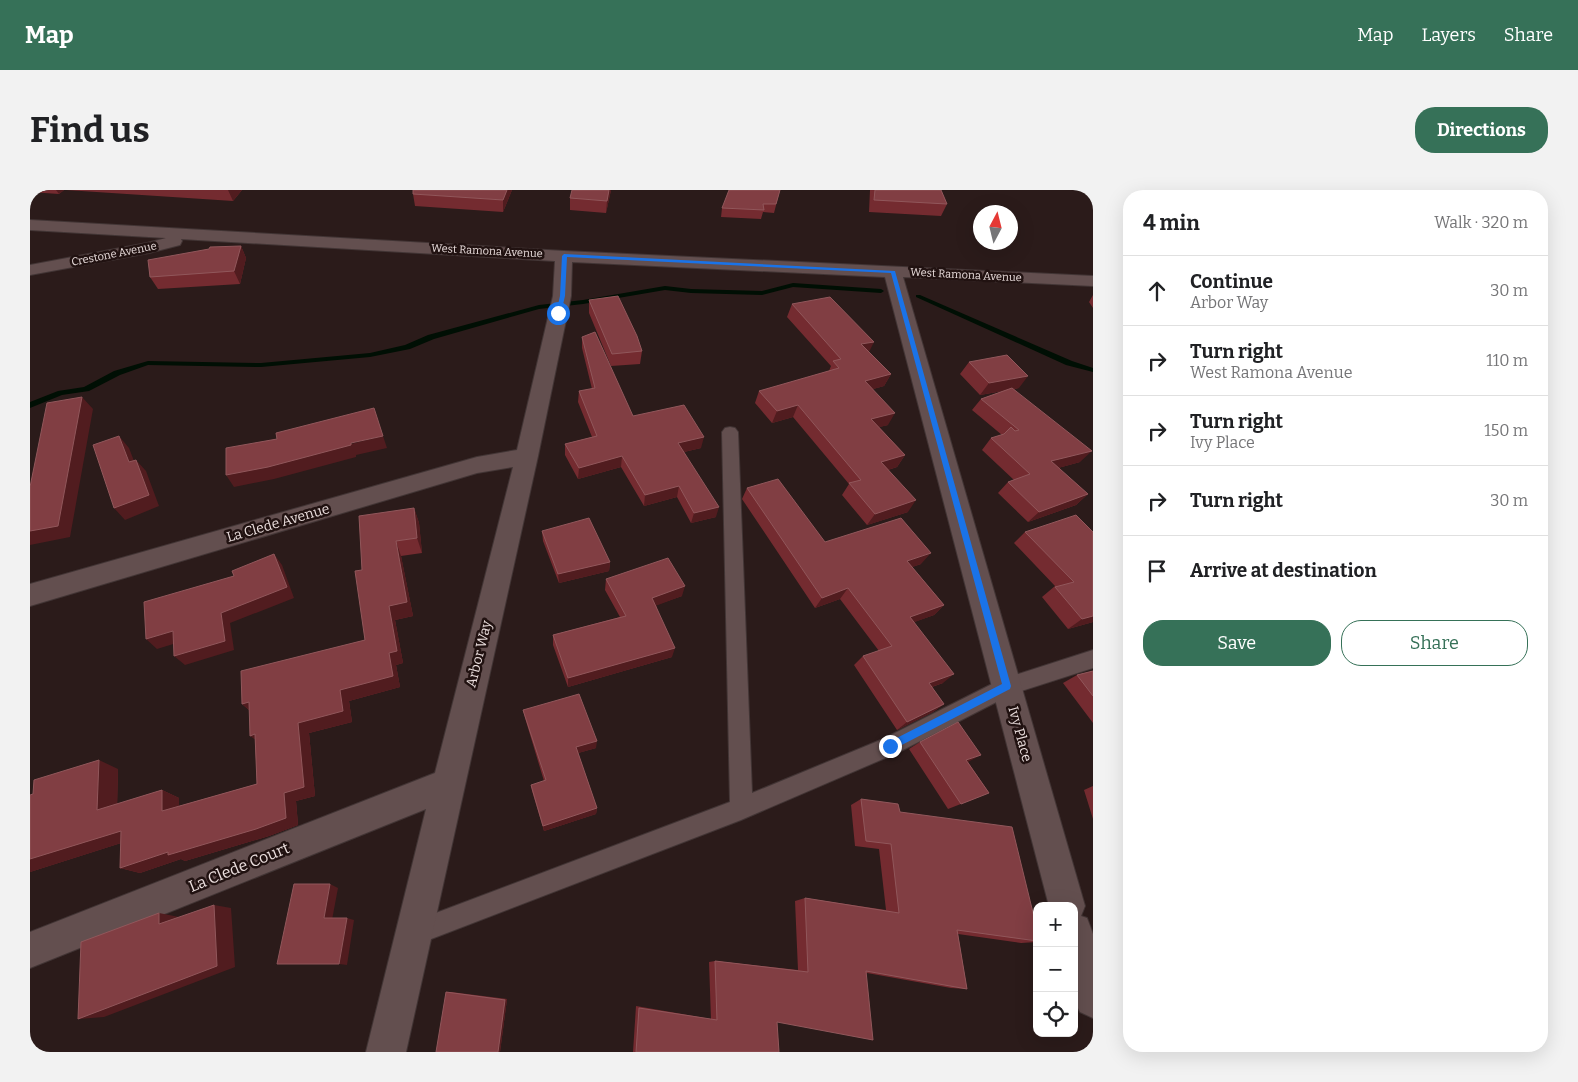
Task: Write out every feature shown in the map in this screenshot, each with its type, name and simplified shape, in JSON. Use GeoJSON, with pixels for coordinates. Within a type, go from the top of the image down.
{"type":"FeatureCollection","features":[{"type":"Feature","properties":{"kind":"street","name":"West Ramona Avenue"},"geometry":{"type":"LineString","coordinates":[[30,225],[564,256],[1093,281]]}},
{"type":"Feature","properties":{"kind":"street","name":"Crestone Avenue"},"geometry":{"type":"LineString","coordinates":[[30,270],[149,248],[197,234]]}},
{"type":"Feature","properties":{"kind":"street","name":"Arbor Way"},"geometry":{"type":"LineString","coordinates":[[386,1052],[527,456],[560,305],[564,256]]}},
{"type":"Feature","properties":{"kind":"street","name":"Ivy Place"},"geometry":{"type":"LineString","coordinates":[[893,272],[1066,902]]}},
{"type":"Feature","properties":{"kind":"street","name":"La Clede Avenue"},"geometry":{"type":"LineString","coordinates":[[30,595],[477,465],[527,456]]}},
{"type":"Feature","properties":{"kind":"street","name":"La Clede Court"},"geometry":{"type":"LineString","coordinates":[[30,950],[448,784]]}},
{"type":"Feature","properties":{"kind":"street"},"geometry":{"type":"LineString","coordinates":[[1078,945],[1093,999]]}},
{"type":"Feature","properties":{"kind":"lane"},"geometry":{"type":"LineString","coordinates":[[730,432],[741,809]]}},
{"type":"Feature","properties":{"kind":"lane"},"geometry":{"type":"LineString","coordinates":[[413,934],[741,809],[890,746],[1007,686],[1093,659]]}},
{"type":"Feature","properties":{"kind":"building"},"geometry":{"type":"Polygon","coordinates":[[[413,190],[507,190],[503,200],[413,194],[413,190]]]}},
{"type":"Feature","properties":{"kind":"building"},"geometry":{"type":"Polygon","coordinates":[[[572,190],[609,190],[607,201],[570,198],[572,190]]]}},
{"type":"Feature","properties":{"kind":"building"},"geometry":{"type":"Polygon","coordinates":[[[729,190],[780,190],[776,204],[763,204],[764,210],[722,208],[729,190]]]}},
{"type":"Feature","properties":{"kind":"building"},"geometry":{"type":"Polygon","coordinates":[[[875,190],[941,190],[947,204],[874,200],[875,190]]]}},
{"type":"Feature","properties":{"kind":"building"},"geometry":{"type":"Polygon","coordinates":[[[241,246],[234,271],[150,277],[148,260],[209,249],[210,247],[241,246]]]}},
{"type":"Feature","properties":{"kind":"building"},"geometry":{"type":"Polygon","coordinates":[[[618,296],[642,351],[612,354],[589,300],[618,296]]]}},
{"type":"Feature","properties":{"kind":"building"},"geometry":{"type":"Polygon","coordinates":[[[830,297],[874,342],[861,344],[891,374],[865,381],[895,413],[871,419],[905,455],[881,462],[916,500],[875,514],[849,483],[861,480],[798,405],[777,411],[759,391],[839,368],[833,361],[841,359],[792,304],[830,297]]]}},
{"type":"Feature","properties":{"kind":"building"},"geometry":{"type":"Polygon","coordinates":[[[595,332],[633,416],[684,405],[704,437],[678,443],[719,507],[694,513],[679,486],[645,495],[622,456],[579,468],[565,444],[597,436],[579,391],[595,388],[582,337],[595,332]]]}},
{"type":"Feature","properties":{"kind":"building"},"geometry":{"type":"Polygon","coordinates":[[[1007,355],[1028,376],[989,383],[969,362],[1007,355]]]}},
{"type":"Feature","properties":{"kind":"building"},"geometry":{"type":"Polygon","coordinates":[[[1012,388],[1092,451],[1051,461],[1088,494],[1039,512],[1008,482],[1030,474],[991,438],[1004,434],[1011,427],[1015,431],[1019,430],[981,399],[1012,388]]]}},
{"type":"Feature","properties":{"kind":"building"},"geometry":{"type":"Polygon","coordinates":[[[82,397],[58,526],[30,531],[30,487],[47,403],[82,397]]]}},
{"type":"Feature","properties":{"kind":"building"},"geometry":{"type":"Polygon","coordinates":[[[374,408],[383,436],[351,443],[351,445],[268,467],[226,475],[226,448],[277,439],[276,433],[374,408]]]}},
{"type":"Feature","properties":{"kind":"building"},"geometry":{"type":"Polygon","coordinates":[[[119,436],[129,462],[136,460],[149,495],[114,508],[93,445],[119,436]]]}},
{"type":"Feature","properties":{"kind":"building"},"geometry":{"type":"Polygon","coordinates":[[[778,479],[825,542],[901,518],[931,553],[907,561],[944,605],[910,617],[954,674],[929,683],[944,704],[907,722],[863,656],[892,646],[848,588],[822,598],[747,488],[778,479]]]}},
{"type":"Feature","properties":{"kind":"building"},"geometry":{"type":"Polygon","coordinates":[[[414,508],[417,538],[396,541],[407,602],[389,606],[397,651],[389,653],[393,676],[340,690],[343,711],[298,723],[304,787],[284,793],[286,818],[256,829],[168,855],[168,852],[120,868],[121,831],[30,859],[30,795],[33,794],[34,780],[99,760],[97,810],[162,790],[162,811],[257,784],[255,734],[250,736],[249,702],[242,704],[241,671],[365,640],[355,571],[362,570],[359,516],[414,508]]]}},
{"type":"Feature","properties":{"kind":"building"},"geometry":{"type":"Polygon","coordinates":[[[1076,515],[1093,532],[1093,616],[1082,619],[1055,587],[1074,582],[1025,532],[1076,515]]]}},
{"type":"Feature","properties":{"kind":"building"},"geometry":{"type":"Polygon","coordinates":[[[589,518],[610,562],[558,574],[542,531],[589,518]]]}},
{"type":"Feature","properties":{"kind":"building"},"geometry":{"type":"Polygon","coordinates":[[[274,554],[287,587],[221,613],[225,641],[174,656],[173,631],[146,639],[144,602],[234,576],[232,571],[274,554]]]}},
{"type":"Feature","properties":{"kind":"building"},"geometry":{"type":"Polygon","coordinates":[[[668,558],[685,586],[652,598],[675,648],[568,678],[553,635],[626,616],[606,579],[668,558]]]}},
{"type":"Feature","properties":{"kind":"building"},"geometry":{"type":"Polygon","coordinates":[[[1093,671],[1093,696],[1077,675],[1093,671]]]}},
{"type":"Feature","properties":{"kind":"building"},"geometry":{"type":"Polygon","coordinates":[[[579,694],[597,741],[576,747],[597,808],[543,826],[531,785],[546,780],[523,710],[579,694]]]}},
{"type":"Feature","properties":{"kind":"building"},"geometry":{"type":"Polygon","coordinates":[[[958,722],[981,755],[966,760],[989,793],[961,804],[920,742],[958,722]]]}},
{"type":"Feature","properties":{"kind":"building"},"geometry":{"type":"Polygon","coordinates":[[[861,799],[898,804],[900,812],[1012,827],[1033,913],[1033,940],[957,930],[967,989],[866,971],[873,1040],[777,1022],[779,1052],[636,1052],[639,1008],[717,1020],[715,961],[808,972],[805,898],[899,913],[891,844],[866,841],[861,799]]]}},
{"type":"Feature","properties":{"kind":"building"},"geometry":{"type":"Polygon","coordinates":[[[294,884],[330,884],[324,918],[347,918],[339,964],[277,964],[294,884]]]}},
{"type":"Feature","properties":{"kind":"building"},"geometry":{"type":"Polygon","coordinates":[[[214,905],[217,966],[78,1019],[81,942],[159,913],[159,924],[214,905]]]}},
{"type":"Feature","properties":{"kind":"building"},"geometry":{"type":"Polygon","coordinates":[[[446,992],[505,1000],[498,1052],[436,1052],[446,992]]]}},
{"type":"Feature","properties":{"kind":"waterway"},"geometry":{"type":"LineString","coordinates":[[30,405],[61,393],[86,389],[117,373],[148,363],[261,365],[370,355],[407,347],[431,337],[539,307],[583,302],[665,288],[691,291],[762,293],[793,285],[881,291]]}},
{"type":"Feature","properties":{"kind":"waterway"},"geometry":{"type":"LineString","coordinates":[[918,296],[1069,363],[1093,370]]}},
{"type":"Feature","properties":{"kind":"route"},"geometry":{"type":"LineString","coordinates":[[558,313],[562,296],[564,256],[893,272],[1007,686],[890,746]]}}]}
